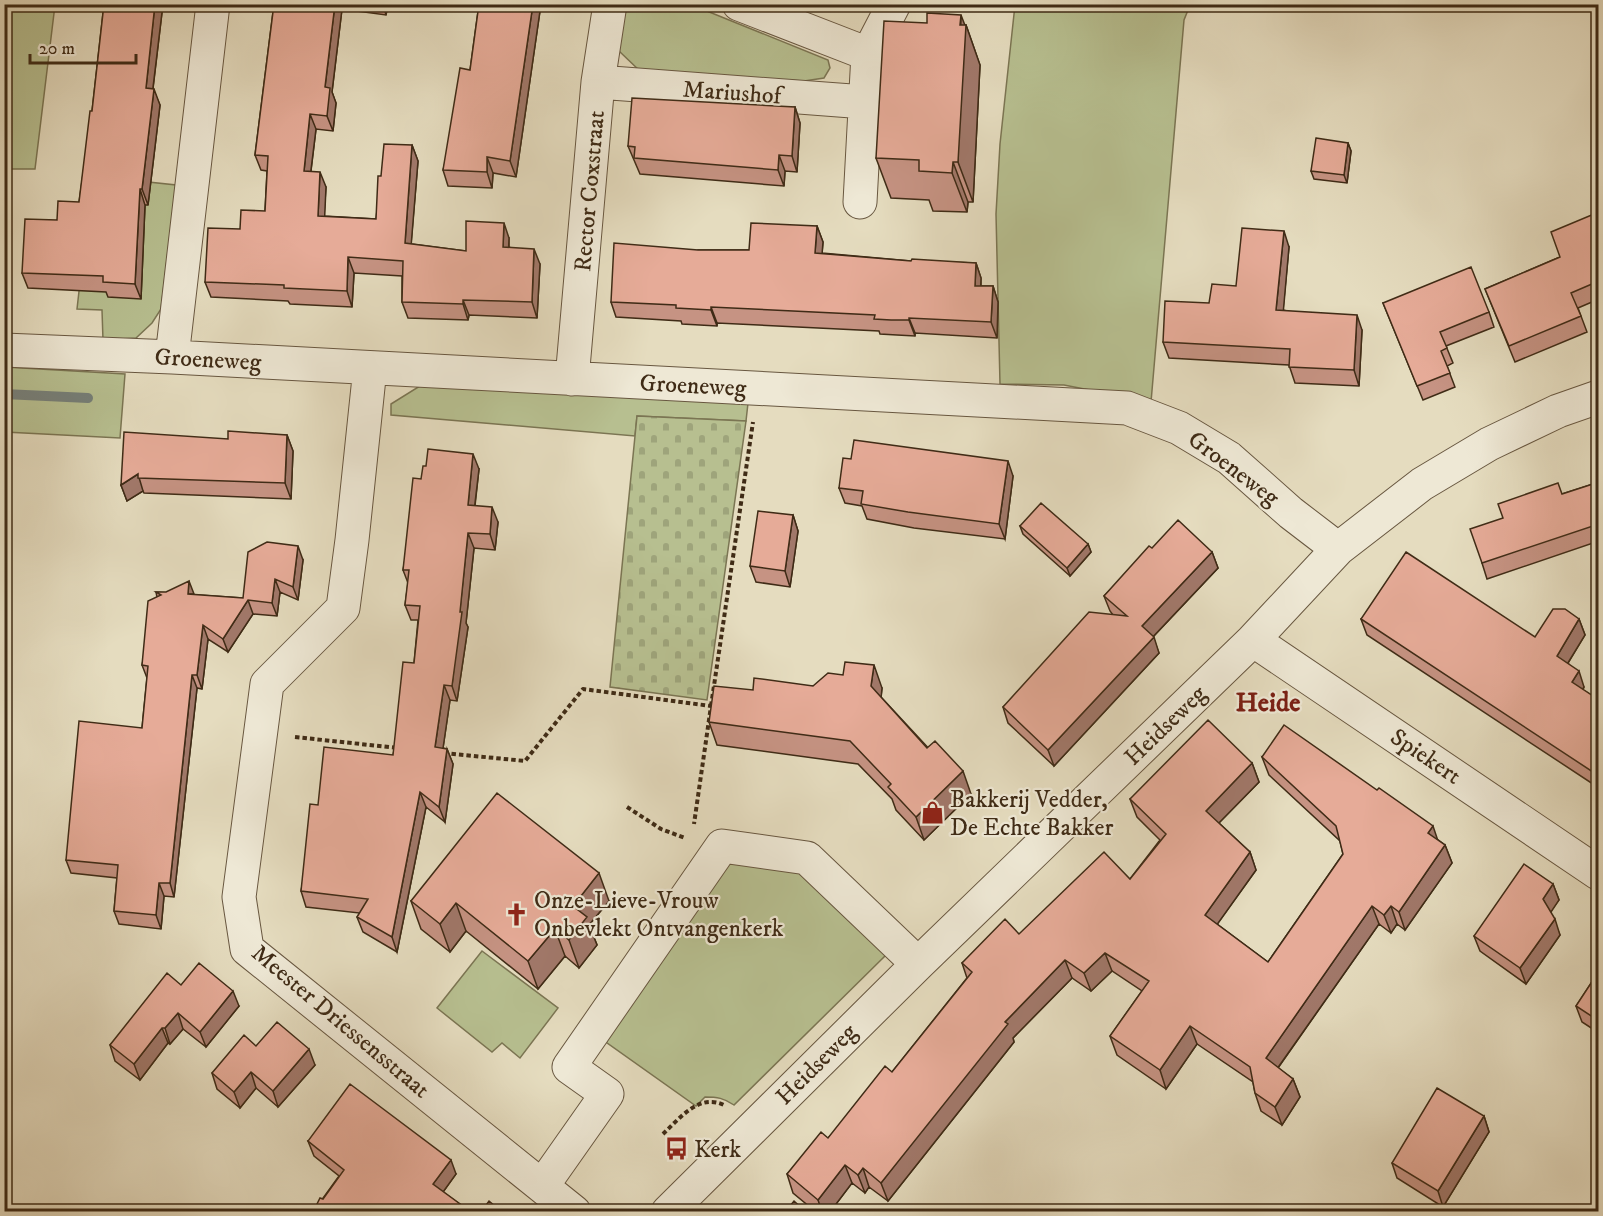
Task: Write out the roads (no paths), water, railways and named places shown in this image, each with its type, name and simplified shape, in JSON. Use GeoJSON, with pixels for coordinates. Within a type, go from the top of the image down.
{"type":"FeatureCollection","features":[{"type":"Feature","properties":{"kind":"street"},"geometry":{"type":"LineString","coordinates":[[172,357],[213,4]]}},
{"type":"Feature","properties":{"kind":"street","name":"Rector Coxstraat"},"geometry":{"type":"LineString","coordinates":[[573,379],[598,82],[610,4]]}},
{"type":"Feature","properties":{"kind":"street"},"geometry":{"type":"LineString","coordinates":[[739,4],[868,54]]}},
{"type":"Feature","properties":{"kind":"street"},"geometry":{"type":"LineString","coordinates":[[860,202],[868,54],[894,4]]}},
{"type":"Feature","properties":{"kind":"street","name":"Mariushof"},"geometry":{"type":"LineString","coordinates":[[598,82],[865,102]]}},
{"type":"Feature","properties":{"kind":"street","name":"Groeneweg"},"geometry":{"type":"LineString","coordinates":[[4,350],[1127,408],[1179,428],[1229,458],[1292,513],[1338,549]]}},
{"type":"Feature","properties":{"kind":"street","name":"Meester Driessensstraat"},"geometry":{"type":"LineString","coordinates":[[370,368],[343,608],[267,684],[239,897],[247,949],[574,1212]]}},
{"type":"Feature","properties":{"kind":"street","name":"Heidseweg"},"geometry":{"type":"LineString","coordinates":[[668,1212],[918,964],[1253,640],[1338,549],[1422,484],[1479,450],[1557,411],[1599,397]]}},
{"type":"Feature","properties":{"kind":"street","name":"Spiekert"},"geometry":{"type":"LineString","coordinates":[[1253,640],[1599,873]]}},
{"type":"Feature","properties":{"kind":"street"},"geometry":{"type":"LineString","coordinates":[[543,1185],[607,1094],[570,1067],[703,848],[722,846],[807,858],[918,964]]}},
{"type":"Feature","properties":{"kind":"waterway","name":"Heide"},"geometry":{"type":"LineString","coordinates":[[4,394],[88,398]]}},
{"type":"Feature","properties":{"kind":"place","name":"Bakkerij Vedder, De Echte Bakker"},"geometry":{"type":"Point","coordinates":[932,813]}},
{"type":"Feature","properties":{"kind":"place","name":"Onze-Lieve-Vrouw Onbevlekt Ontvangenkerk"},"geometry":{"type":"Point","coordinates":[516,914]}},
{"type":"Feature","properties":{"kind":"place","name":"Kerk"},"geometry":{"type":"Point","coordinates":[676,1149]}},
{"type":"Feature","properties":{"kind":"district","name":"Heide"},"geometry":{"type":"Point","coordinates":[1268,702]}}]}
